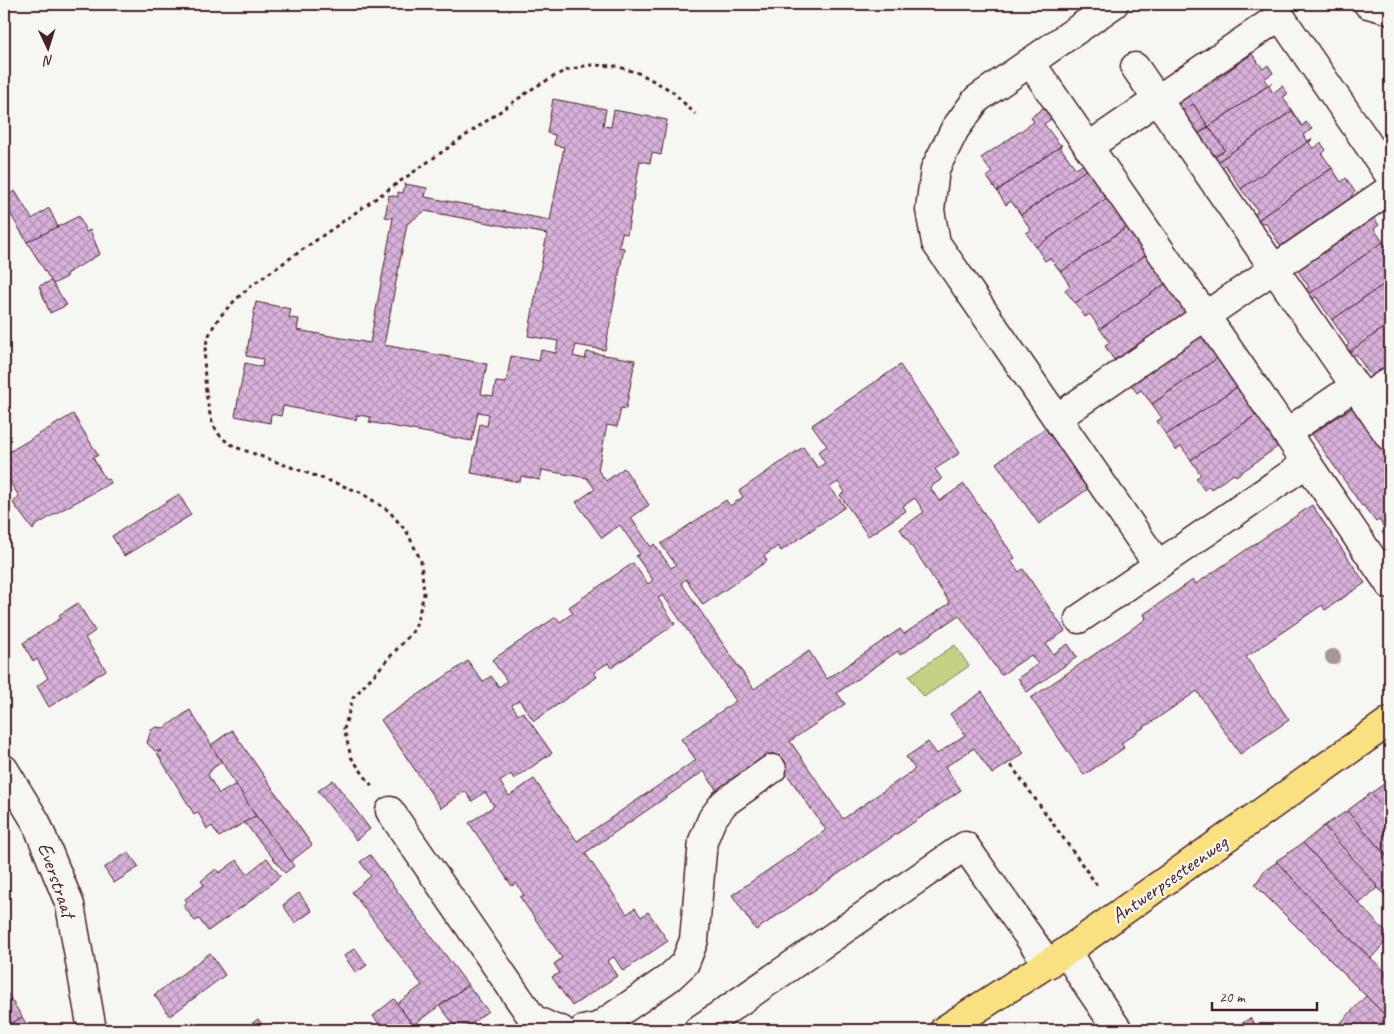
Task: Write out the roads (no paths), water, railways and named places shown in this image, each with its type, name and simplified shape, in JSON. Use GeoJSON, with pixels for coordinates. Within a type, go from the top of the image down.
{"type":"FeatureCollection","features":[{"type":"Feature","properties":{"kind":"main road","name":"Antwerpsesteenweg"},"geometry":{"type":"LineString","coordinates":[[944,1030],[1058,958],[1390,722]]}},
{"type":"Feature","properties":{"kind":"street"},"geometry":{"type":"LineString","coordinates":[[1114,4],[977,99],[955,129],[935,169],[930,210],[936,243],[1158,565]]}},
{"type":"Feature","properties":{"kind":"street"},"geometry":{"type":"LineString","coordinates":[[1368,4],[1390,10]]}},
{"type":"Feature","properties":{"kind":"street"},"geometry":{"type":"LineString","coordinates":[[1088,147],[1280,16],[1390,176]]}},
{"type":"Feature","properties":{"kind":"street"},"geometry":{"type":"LineString","coordinates":[[1030,62],[1390,584]]}},
{"type":"Feature","properties":{"kind":"street"},"geometry":{"type":"LineString","coordinates":[[1135,67],[1390,437]]}},
{"type":"Feature","properties":{"kind":"street"},"geometry":{"type":"LineString","coordinates":[[1057,418],[1390,189]]}},
{"type":"Feature","properties":{"kind":"street"},"geometry":{"type":"LineString","coordinates":[[1286,433],[1360,392],[1390,381]]}},
{"type":"Feature","properties":{"kind":"street"},"geometry":{"type":"LineString","coordinates":[[1079,619],[1307,463]]}},
{"type":"Feature","properties":{"kind":"street","name":"Everstraat"},"geometry":{"type":"LineString","coordinates":[[4,769],[36,822],[70,905],[92,1030]]}},
{"type":"Feature","properties":{"kind":"street"},"geometry":{"type":"LineString","coordinates":[[583,1030],[598,1027],[669,978],[685,963],[694,940],[703,841],[712,819],[724,803],[772,770]]}},
{"type":"Feature","properties":{"kind":"street"},"geometry":{"type":"LineString","coordinates":[[390,811],[533,1019],[561,1030]]}},
{"type":"Feature","properties":{"kind":"street"},"geometry":{"type":"LineString","coordinates":[[698,1030],[965,846],[1058,958],[1080,974],[1118,1030]]}}]}
